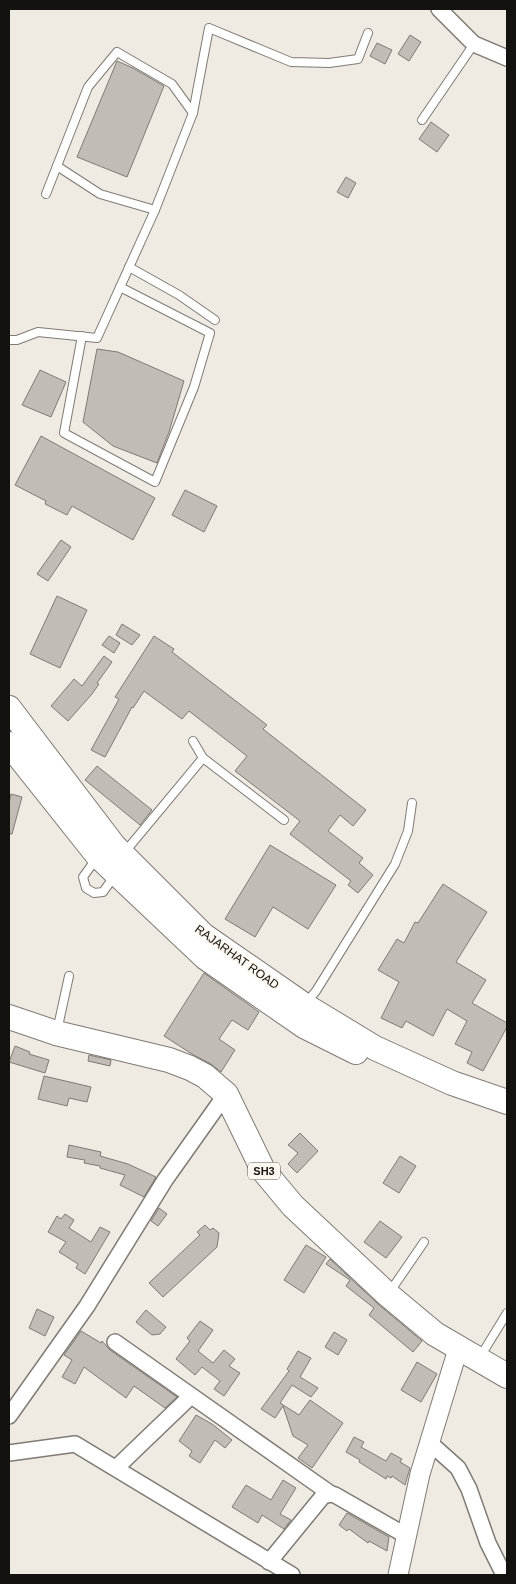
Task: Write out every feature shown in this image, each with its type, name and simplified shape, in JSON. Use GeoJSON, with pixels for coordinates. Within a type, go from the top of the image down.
{"type":"FeatureCollection","features":[{"type":"Feature","properties":{"kind":"main road","name":"RAJARHAT ROAD"},"geometry":{"type":"LineString","coordinates":[[9,708],[116,858],[203,935],[304,1005],[375,1048],[452,1083],[507,1102]]}},
{"type":"Feature","properties":{"kind":"main road"},"geometry":{"type":"LineString","coordinates":[[9,744],[116,858],[206,958],[304,1026],[462,1100],[507,1117]]}},
{"type":"Feature","properties":{"kind":"main road","name":"SH3"},"geometry":{"type":"LineString","coordinates":[[9,1017],[56,1033],[169,1060],[205,1076],[226,1094],[263,1170],[293,1206],[387,1294],[435,1334],[468,1355],[507,1376]]}},
{"type":"Feature","properties":{"kind":"street"},"geometry":{"type":"LineString","coordinates":[[439,9],[474,44],[507,58]]}},
{"type":"Feature","properties":{"kind":"street"},"geometry":{"type":"LineString","coordinates":[[9,1416],[87,1306],[165,1180],[226,1094]]}},
{"type":"Feature","properties":{"kind":"street"},"geometry":{"type":"LineString","coordinates":[[115,1342],[331,1494],[405,1535]]}},
{"type":"Feature","properties":{"kind":"street"},"geometry":{"type":"LineString","coordinates":[[398,1575],[405,1535],[430,1443],[468,1355]]}},
{"type":"Feature","properties":{"kind":"street"},"geometry":{"type":"LineString","coordinates":[[116,1468],[191,1396]]}},
{"type":"Feature","properties":{"kind":"street"},"geometry":{"type":"LineString","coordinates":[[430,1443],[458,1468],[469,1489],[488,1543],[504,1575]]}},
{"type":"Feature","properties":{"kind":"street"},"geometry":{"type":"LineString","coordinates":[[9,1453],[76,1444],[292,1575]]}},
{"type":"Feature","properties":{"kind":"street"},"geometry":{"type":"LineString","coordinates":[[269,1562],[323,1496],[331,1494]]}},
{"type":"Feature","properties":{"kind":"lane"},"geometry":{"type":"LineString","coordinates":[[9,340],[17,340],[38,332],[97,338],[155,210],[193,113],[210,28],[291,62],[329,63],[358,60],[368,33]]}},
{"type":"Feature","properties":{"kind":"lane"},"geometry":{"type":"LineString","coordinates":[[422,120],[474,44]]}},
{"type":"Feature","properties":{"kind":"lane"},"geometry":{"type":"LineString","coordinates":[[46,194],[88,87],[117,52],[172,84],[193,113]]}},
{"type":"Feature","properties":{"kind":"lane"},"geometry":{"type":"LineString","coordinates":[[57,166],[100,194],[155,210]]}},
{"type":"Feature","properties":{"kind":"lane"},"geometry":{"type":"LineString","coordinates":[[129,267],[180,295],[215,320]]}},
{"type":"Feature","properties":{"kind":"lane"},"geometry":{"type":"LineString","coordinates":[[82,336],[64,433],[155,482],[194,387],[210,333],[120,287]]}},
{"type":"Feature","properties":{"kind":"lane"},"geometry":{"type":"LineString","coordinates":[[193,741],[202,758],[284,820]]}},
{"type":"Feature","properties":{"kind":"lane"},"geometry":{"type":"LineString","coordinates":[[116,858],[202,758]]}},
{"type":"Feature","properties":{"kind":"lane"},"geometry":{"type":"LineString","coordinates":[[304,1005],[316,991],[395,864],[408,831],[412,803]]}},
{"type":"Feature","properties":{"kind":"lane"},"geometry":{"type":"LineString","coordinates":[[56,1033],[69,976]]}},
{"type":"Feature","properties":{"kind":"lane"},"geometry":{"type":"LineString","coordinates":[[387,1294],[424,1242]]}},
{"type":"Feature","properties":{"kind":"lane"},"geometry":{"type":"LineString","coordinates":[[468,1355],[507,1313]]}},
{"type":"Feature","properties":{"kind":"building"},"geometry":{"type":"Polygon","coordinates":[[[410,35],[421,42],[409,61],[398,54],[410,35]]]}},
{"type":"Feature","properties":{"kind":"building"},"geometry":{"type":"Polygon","coordinates":[[[377,43],[392,50],[385,64],[370,56],[377,43]]]}},
{"type":"Feature","properties":{"kind":"building"},"geometry":{"type":"Polygon","coordinates":[[[117,61],[164,86],[127,177],[77,157],[117,61]]]}},
{"type":"Feature","properties":{"kind":"building"},"geometry":{"type":"Polygon","coordinates":[[[431,122],[449,135],[437,152],[419,139],[431,122]]]}},
{"type":"Feature","properties":{"kind":"building"},"geometry":{"type":"Polygon","coordinates":[[[346,177],[356,183],[348,198],[337,192],[346,177]]]}},
{"type":"Feature","properties":{"kind":"building"},"geometry":{"type":"Polygon","coordinates":[[[97,349],[118,352],[184,381],[169,432],[157,463],[113,446],[83,422],[97,349]]]}},
{"type":"Feature","properties":{"kind":"building"},"geometry":{"type":"Polygon","coordinates":[[[40,370],[66,382],[51,417],[22,405],[40,370]]]}},
{"type":"Feature","properties":{"kind":"building"},"geometry":{"type":"Polygon","coordinates":[[[41,436],[155,498],[133,540],[72,506],[67,515],[45,504],[46,501],[15,485],[41,436]]]}},
{"type":"Feature","properties":{"kind":"building"},"geometry":{"type":"Polygon","coordinates":[[[185,490],[217,506],[204,532],[172,515],[185,490]]]}},
{"type":"Feature","properties":{"kind":"building"},"geometry":{"type":"Polygon","coordinates":[[[61,540],[71,547],[48,581],[37,574],[61,540]]]}},
{"type":"Feature","properties":{"kind":"building"},"geometry":{"type":"Polygon","coordinates":[[[57,596],[87,610],[60,668],[30,654],[57,596]]]}},
{"type":"Feature","properties":{"kind":"building"},"geometry":{"type":"Polygon","coordinates":[[[122,624],[140,635],[132,645],[116,635],[122,624]]]}},
{"type":"Feature","properties":{"kind":"building"},"geometry":{"type":"Polygon","coordinates":[[[109,636],[120,643],[114,653],[102,645],[109,636]]]}},
{"type":"Feature","properties":{"kind":"building"},"geometry":{"type":"Polygon","coordinates":[[[154,636],[174,649],[172,652],[267,725],[263,729],[366,810],[353,826],[340,815],[328,831],[363,858],[359,863],[373,875],[358,893],[348,885],[351,881],[290,834],[300,821],[235,771],[247,756],[189,711],[182,719],[144,691],[132,707],[105,757],[91,750],[119,699],[115,697],[154,636]]]}},
{"type":"Feature","properties":{"kind":"building"},"geometry":{"type":"Polygon","coordinates":[[[104,656],[112,662],[97,683],[99,684],[92,694],[68,721],[51,706],[74,679],[82,686],[104,656]]]}},
{"type":"Feature","properties":{"kind":"building"},"geometry":{"type":"Polygon","coordinates":[[[97,766],[152,810],[140,825],[85,780],[97,766]]]}},
{"type":"Feature","properties":{"kind":"building"},"geometry":{"type":"Polygon","coordinates":[[[11,794],[22,797],[12,834],[9,834],[9,803],[11,794]]]}},
{"type":"Feature","properties":{"kind":"building"},"geometry":{"type":"Polygon","coordinates":[[[270,845],[336,885],[308,929],[273,907],[255,937],[225,919],[270,845]]]}},
{"type":"Feature","properties":{"kind":"building"},"geometry":{"type":"Polygon","coordinates":[[[443,884],[487,912],[456,962],[486,980],[472,1003],[507,1023],[507,1027],[483,1071],[467,1063],[472,1052],[455,1044],[467,1021],[447,1009],[433,1036],[406,1021],[402,1028],[381,1018],[399,982],[378,970],[397,939],[404,943],[415,922],[418,923],[443,884]]]}},
{"type":"Feature","properties":{"kind":"building"},"geometry":{"type":"Polygon","coordinates":[[[204,973],[259,1012],[248,1030],[232,1020],[219,1039],[235,1050],[221,1072],[164,1036],[204,973]]]}},
{"type":"Feature","properties":{"kind":"building"},"geometry":{"type":"Polygon","coordinates":[[[15,1046],[30,1052],[29,1054],[49,1060],[45,1073],[9,1062],[15,1046]]]}},
{"type":"Feature","properties":{"kind":"building"},"geometry":{"type":"Polygon","coordinates":[[[89,1055],[111,1060],[110,1066],[88,1061],[89,1055]]]}},
{"type":"Feature","properties":{"kind":"building"},"geometry":{"type":"Polygon","coordinates":[[[44,1076],[91,1087],[87,1102],[69,1098],[67,1106],[38,1099],[44,1076]]]}},
{"type":"Feature","properties":{"kind":"building"},"geometry":{"type":"Polygon","coordinates":[[[300,1133],[318,1151],[297,1173],[288,1164],[298,1153],[288,1145],[300,1133]]]}},
{"type":"Feature","properties":{"kind":"building"},"geometry":{"type":"Polygon","coordinates":[[[69,1145],[101,1152],[100,1156],[128,1164],[156,1177],[144,1197],[120,1185],[125,1175],[100,1168],[100,1166],[84,1163],[85,1160],[67,1157],[69,1145]]]}},
{"type":"Feature","properties":{"kind":"building"},"geometry":{"type":"Polygon","coordinates":[[[400,1156],[416,1166],[399,1193],[383,1183],[400,1156]]]}},
{"type":"Feature","properties":{"kind":"building"},"geometry":{"type":"Polygon","coordinates":[[[159,1208],[167,1214],[158,1226],[151,1221],[159,1208]]]}},
{"type":"Feature","properties":{"kind":"building"},"geometry":{"type":"Polygon","coordinates":[[[65,1214],[74,1220],[69,1228],[91,1242],[100,1227],[110,1232],[85,1274],[76,1268],[78,1264],[59,1252],[66,1242],[48,1232],[57,1216],[61,1219],[65,1214]]]}},
{"type":"Feature","properties":{"kind":"building"},"geometry":{"type":"Polygon","coordinates":[[[380,1221],[402,1237],[386,1258],[364,1242],[380,1221]]]}},
{"type":"Feature","properties":{"kind":"building"},"geometry":{"type":"Polygon","coordinates":[[[205,1225],[210,1230],[213,1228],[219,1233],[217,1247],[163,1297],[149,1283],[200,1235],[197,1232],[205,1225]]]}},
{"type":"Feature","properties":{"kind":"building"},"geometry":{"type":"Polygon","coordinates":[[[306,1245],[326,1257],[304,1293],[284,1280],[306,1245]]]}},
{"type":"Feature","properties":{"kind":"building"},"geometry":{"type":"Polygon","coordinates":[[[330,1259],[378,1304],[422,1341],[413,1352],[369,1315],[374,1308],[346,1286],[350,1280],[326,1264],[330,1259]]]}},
{"type":"Feature","properties":{"kind":"building"},"geometry":{"type":"Polygon","coordinates":[[[37,1309],[54,1317],[45,1336],[29,1328],[37,1309]]]}},
{"type":"Feature","properties":{"kind":"building"},"geometry":{"type":"Polygon","coordinates":[[[146,1310],[166,1327],[160,1334],[152,1335],[136,1322],[146,1310]]]}},
{"type":"Feature","properties":{"kind":"building"},"geometry":{"type":"Polygon","coordinates":[[[200,1321],[213,1330],[198,1351],[213,1363],[224,1350],[235,1359],[229,1366],[240,1373],[224,1396],[214,1389],[220,1381],[202,1367],[195,1375],[176,1359],[190,1341],[187,1338],[200,1321]]]}},
{"type":"Feature","properties":{"kind":"building"},"geometry":{"type":"Polygon","coordinates":[[[81,1331],[101,1343],[102,1341],[110,1350],[177,1397],[165,1408],[134,1386],[126,1398],[84,1367],[75,1384],[62,1377],[72,1360],[64,1355],[81,1331]]]}},
{"type":"Feature","properties":{"kind":"building"},"geometry":{"type":"Polygon","coordinates":[[[334,1332],[347,1340],[338,1355],[325,1347],[334,1332]]]}},
{"type":"Feature","properties":{"kind":"building"},"geometry":{"type":"Polygon","coordinates":[[[298,1351],[311,1358],[300,1377],[318,1388],[311,1397],[292,1385],[280,1403],[299,1415],[310,1400],[343,1423],[312,1468],[298,1458],[308,1445],[293,1436],[283,1406],[275,1418],[261,1409],[289,1371],[287,1369],[298,1351]]]}},
{"type":"Feature","properties":{"kind":"building"},"geometry":{"type":"Polygon","coordinates":[[[417,1362],[437,1374],[421,1402],[401,1390],[417,1362]]]}},
{"type":"Feature","properties":{"kind":"building"},"geometry":{"type":"Polygon","coordinates":[[[196,1415],[212,1424],[232,1440],[225,1448],[215,1440],[200,1463],[189,1456],[192,1451],[179,1441],[196,1415]]]}},
{"type":"Feature","properties":{"kind":"building"},"geometry":{"type":"Polygon","coordinates":[[[354,1437],[364,1442],[361,1447],[386,1461],[391,1453],[402,1459],[400,1462],[410,1468],[405,1485],[392,1476],[391,1478],[387,1476],[386,1479],[346,1452],[354,1437]]]}},
{"type":"Feature","properties":{"kind":"building"},"geometry":{"type":"Polygon","coordinates":[[[283,1480],[296,1488],[280,1514],[291,1520],[284,1529],[262,1515],[258,1523],[232,1507],[246,1485],[271,1500],[283,1480]]]}},
{"type":"Feature","properties":{"kind":"building"},"geometry":{"type":"Polygon","coordinates":[[[347,1513],[389,1537],[387,1551],[369,1541],[368,1543],[349,1529],[347,1531],[339,1525],[347,1513]]]}}]}
